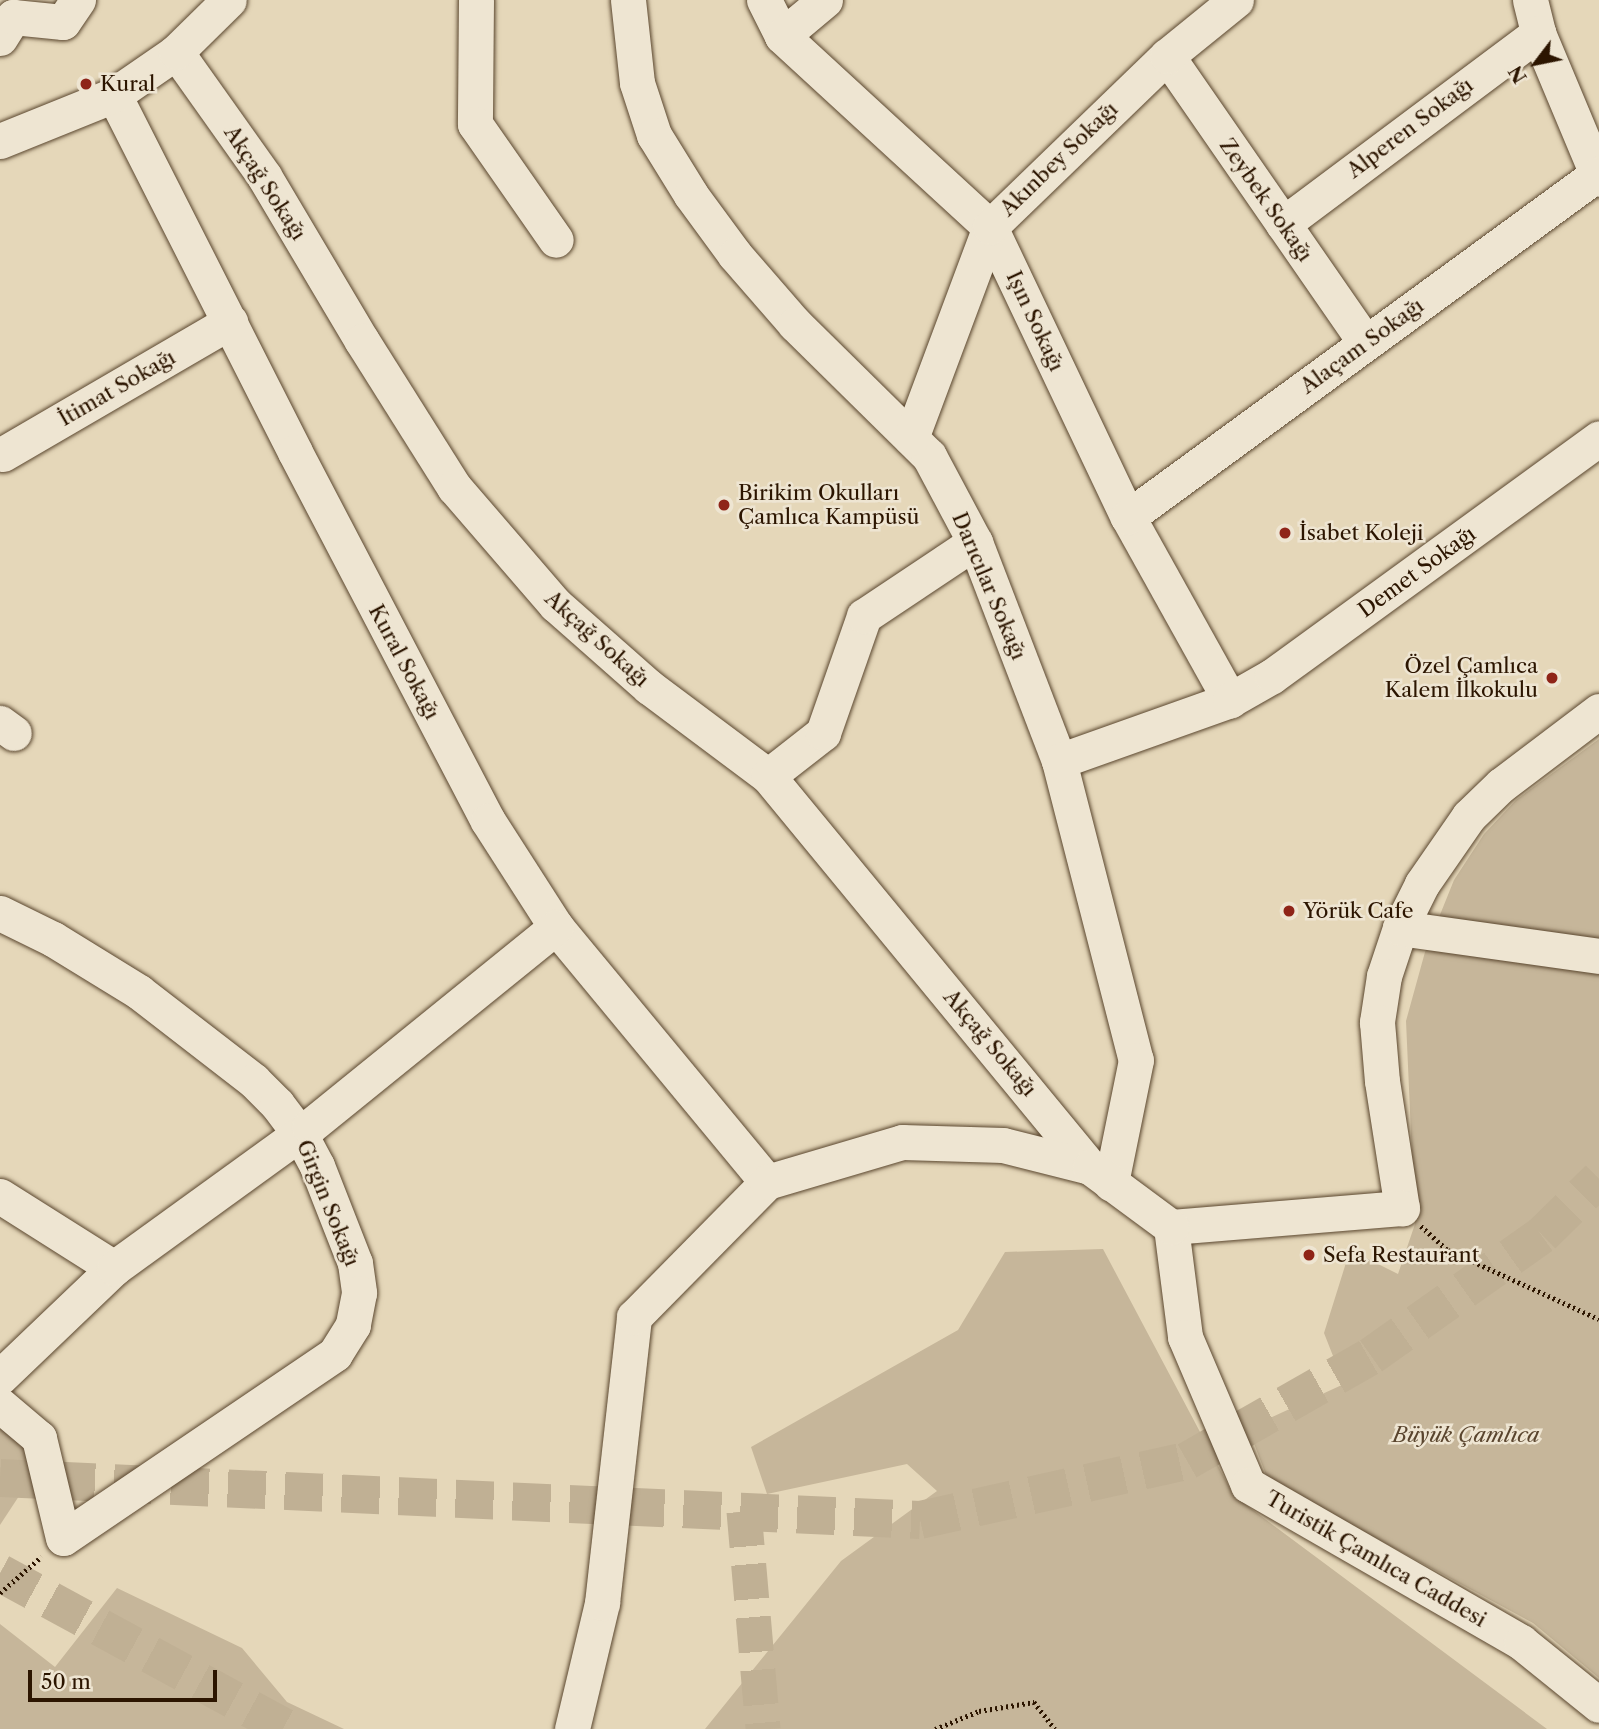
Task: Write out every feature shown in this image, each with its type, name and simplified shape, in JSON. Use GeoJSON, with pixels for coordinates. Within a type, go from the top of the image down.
{"type":"FeatureCollection","features":[{"type":"Feature","properties":{"kind":"street"},"geometry":{"type":"LineString","coordinates":[[0,38],[13,17],[63,22],[78,0]]}},
{"type":"Feature","properties":{"kind":"street"},"geometry":{"type":"LineString","coordinates":[[476,0],[475,124],[556,240]]}},
{"type":"Feature","properties":{"kind":"street","name":"Darıcılar Sokağı"},"geometry":{"type":"LineString","coordinates":[[628,0],[637,83],[654,135],[691,195],[735,255],[795,324],[929,456],[975,542],[1059,761],[1136,1060],[1100,1175]]}},
{"type":"Feature","properties":{"kind":"street","name":"Işın Sokağı"},"geometry":{"type":"LineString","coordinates":[[764,0],[782,36],[990,227],[1128,517],[1230,699]]}},
{"type":"Feature","properties":{"kind":"street"},"geometry":{"type":"LineString","coordinates":[[782,36],[825,0]]}},
{"type":"Feature","properties":{"kind":"street","name":"Akınbey Sokağı"},"geometry":{"type":"LineString","coordinates":[[911,438],[990,227],[1167,56],[1236,0]]}},
{"type":"Feature","properties":{"kind":"street"},"geometry":{"type":"LineString","coordinates":[[0,141],[114,95],[176,52],[213,5]]}},
{"type":"Feature","properties":{"kind":"street"},"geometry":{"type":"LineString","coordinates":[[1534,16],[1597,177]]}},
{"type":"Feature","properties":{"kind":"street","name":"Alperen Sokağı"},"geometry":{"type":"LineString","coordinates":[[1283,224],[1534,16]]}},
{"type":"Feature","properties":{"kind":"street","name":"Akçağ Sokağı"},"geometry":{"type":"LineString","coordinates":[[176,52],[264,176],[362,341],[454,487],[556,605],[649,687],[768,776],[1100,1175]]}},
{"type":"Feature","properties":{"kind":"street","name":"Zeybek Sokağı"},"geometry":{"type":"LineString","coordinates":[[1167,56],[1366,343]]}},
{"type":"Feature","properties":{"kind":"street","name":"Kural Sokağı"},"geometry":{"type":"LineString","coordinates":[[114,95],[488,821],[556,927],[767,1182]]}},
{"type":"Feature","properties":{"kind":"street","name":"Alaçam Sokağı"},"geometry":{"type":"LineString","coordinates":[[1128,517],[1597,177]]}},
{"type":"Feature","properties":{"kind":"street","name":"İtimat Sokağı"},"geometry":{"type":"LineString","coordinates":[[1,453],[230,322]]}},
{"type":"Feature","properties":{"kind":"street","name":"Demet Sokağı"},"geometry":{"type":"LineString","coordinates":[[1059,761],[1230,699],[1272,676],[1599,438]]}},
{"type":"Feature","properties":{"kind":"street"},"geometry":{"type":"LineString","coordinates":[[768,776],[824,733],[864,616],[975,542]]}},
{"type":"Feature","properties":{"kind":"street"},"geometry":{"type":"LineString","coordinates":[[572,1729],[602,1602],[634,1317],[767,1182],[902,1142],[1003,1145],[1100,1175],[1171,1227],[1402,1208],[1382,1081],[1377,1022],[1384,976],[1400,928],[1429,873],[1469,816],[1501,785],[1599,712]]}},
{"type":"Feature","properties":{"kind":"street","name":"Girgin Sokağı"},"geometry":{"type":"LineString","coordinates":[[0,913],[53,939],[139,992],[254,1081],[277,1104],[300,1134],[317,1166],[355,1263],[357,1309],[346,1340],[335,1354],[64,1538]]}},
{"type":"Feature","properties":{"kind":"street"},"geometry":{"type":"LineString","coordinates":[[0,1377],[114,1268],[300,1134],[556,927]]}},
{"type":"Feature","properties":{"kind":"street"},"geometry":{"type":"LineString","coordinates":[[1400,928],[1599,956]]}},
{"type":"Feature","properties":{"kind":"street"},"geometry":{"type":"LineString","coordinates":[[0,1196],[114,1268]]}},
{"type":"Feature","properties":{"kind":"street","name":"Turistik Çamlıca Caddesi"},"geometry":{"type":"LineString","coordinates":[[1171,1227],[1185,1337],[1248,1485],[1521,1642],[1599,1705]]}},
{"type":"Feature","properties":{"kind":"street"},"geometry":{"type":"LineString","coordinates":[[0,1405],[39,1438],[64,1538]]}},
{"type":"Feature","properties":{"kind":"path"},"geometry":{"type":"LineString","coordinates":[[1402,1208],[1448,1250],[1599,1319]]}},
{"type":"Feature","properties":{"kind":"path"},"geometry":{"type":"LineString","coordinates":[[0,1593],[64,1538]]}},
{"type":"Feature","properties":{"kind":"path"},"geometry":{"type":"LineString","coordinates":[[935,1729],[979,1711],[1034,1702],[1055,1729]]}},
{"type":"Feature","properties":{"kind":"green space","name":"Büyük Çamlıca"},"geometry":{"type":"Polygon","coordinates":[[[1599,739],[1599,1678],[1533,1623],[1268,1480],[1248,1428],[1344,1384],[1324,1333],[1350,1250],[1398,1274],[1415,1224],[1406,1021],[1425,952],[1454,880],[1484,834],[1516,800],[1599,739]]]}},
{"type":"Feature","properties":{"kind":"green space"},"geometry":{"type":"Polygon","coordinates":[[[1103,1249],[1234,1496],[1547,1729],[705,1729],[841,1561],[937,1491],[907,1464],[767,1494],[751,1447],[958,1330],[1005,1252],[1103,1249]]]}},
{"type":"Feature","properties":{"kind":"green space"},"geometry":{"type":"Polygon","coordinates":[[[0,1425],[35,1444],[40,1464],[0,1525],[0,1425]]]}},
{"type":"Feature","properties":{"kind":"green space"},"geometry":{"type":"Polygon","coordinates":[[[117,1588],[242,1648],[287,1702],[344,1729],[0,1729],[0,1624],[55,1667],[117,1588]]]}},
{"type":"Feature","properties":{"kind":"tunnel"},"geometry":{"type":"LineString","coordinates":[[0,1478],[920,1520],[1187,1461],[1371,1356],[1542,1235],[1599,1179]]}},
{"type":"Feature","properties":{"kind":"tunnel"},"geometry":{"type":"LineString","coordinates":[[744,1511],[763,1729]]}},
{"type":"Feature","properties":{"kind":"tunnel"},"geometry":{"type":"LineString","coordinates":[[0,1573],[287,1729]]}},
{"type":"Feature","properties":{"kind":"place","name":"Kural"},"geometry":{"type":"Point","coordinates":[86,84]}},
{"type":"Feature","properties":{"kind":"place","name":"Birikim Okulları Çamlıca Kampüsü"},"geometry":{"type":"Point","coordinates":[724,505]}},
{"type":"Feature","properties":{"kind":"place","name":"İsabet Koleji"},"geometry":{"type":"Point","coordinates":[1285,533]}},
{"type":"Feature","properties":{"kind":"place","name":"Özel Çamlıca Kalem İlkokulu"},"geometry":{"type":"Point","coordinates":[1552,678]}},
{"type":"Feature","properties":{"kind":"place","name":"Yörük Cafe"},"geometry":{"type":"Point","coordinates":[1289,911]}},
{"type":"Feature","properties":{"kind":"place","name":"Sefa Restaurant"},"geometry":{"type":"Point","coordinates":[1309,1255]}}]}
